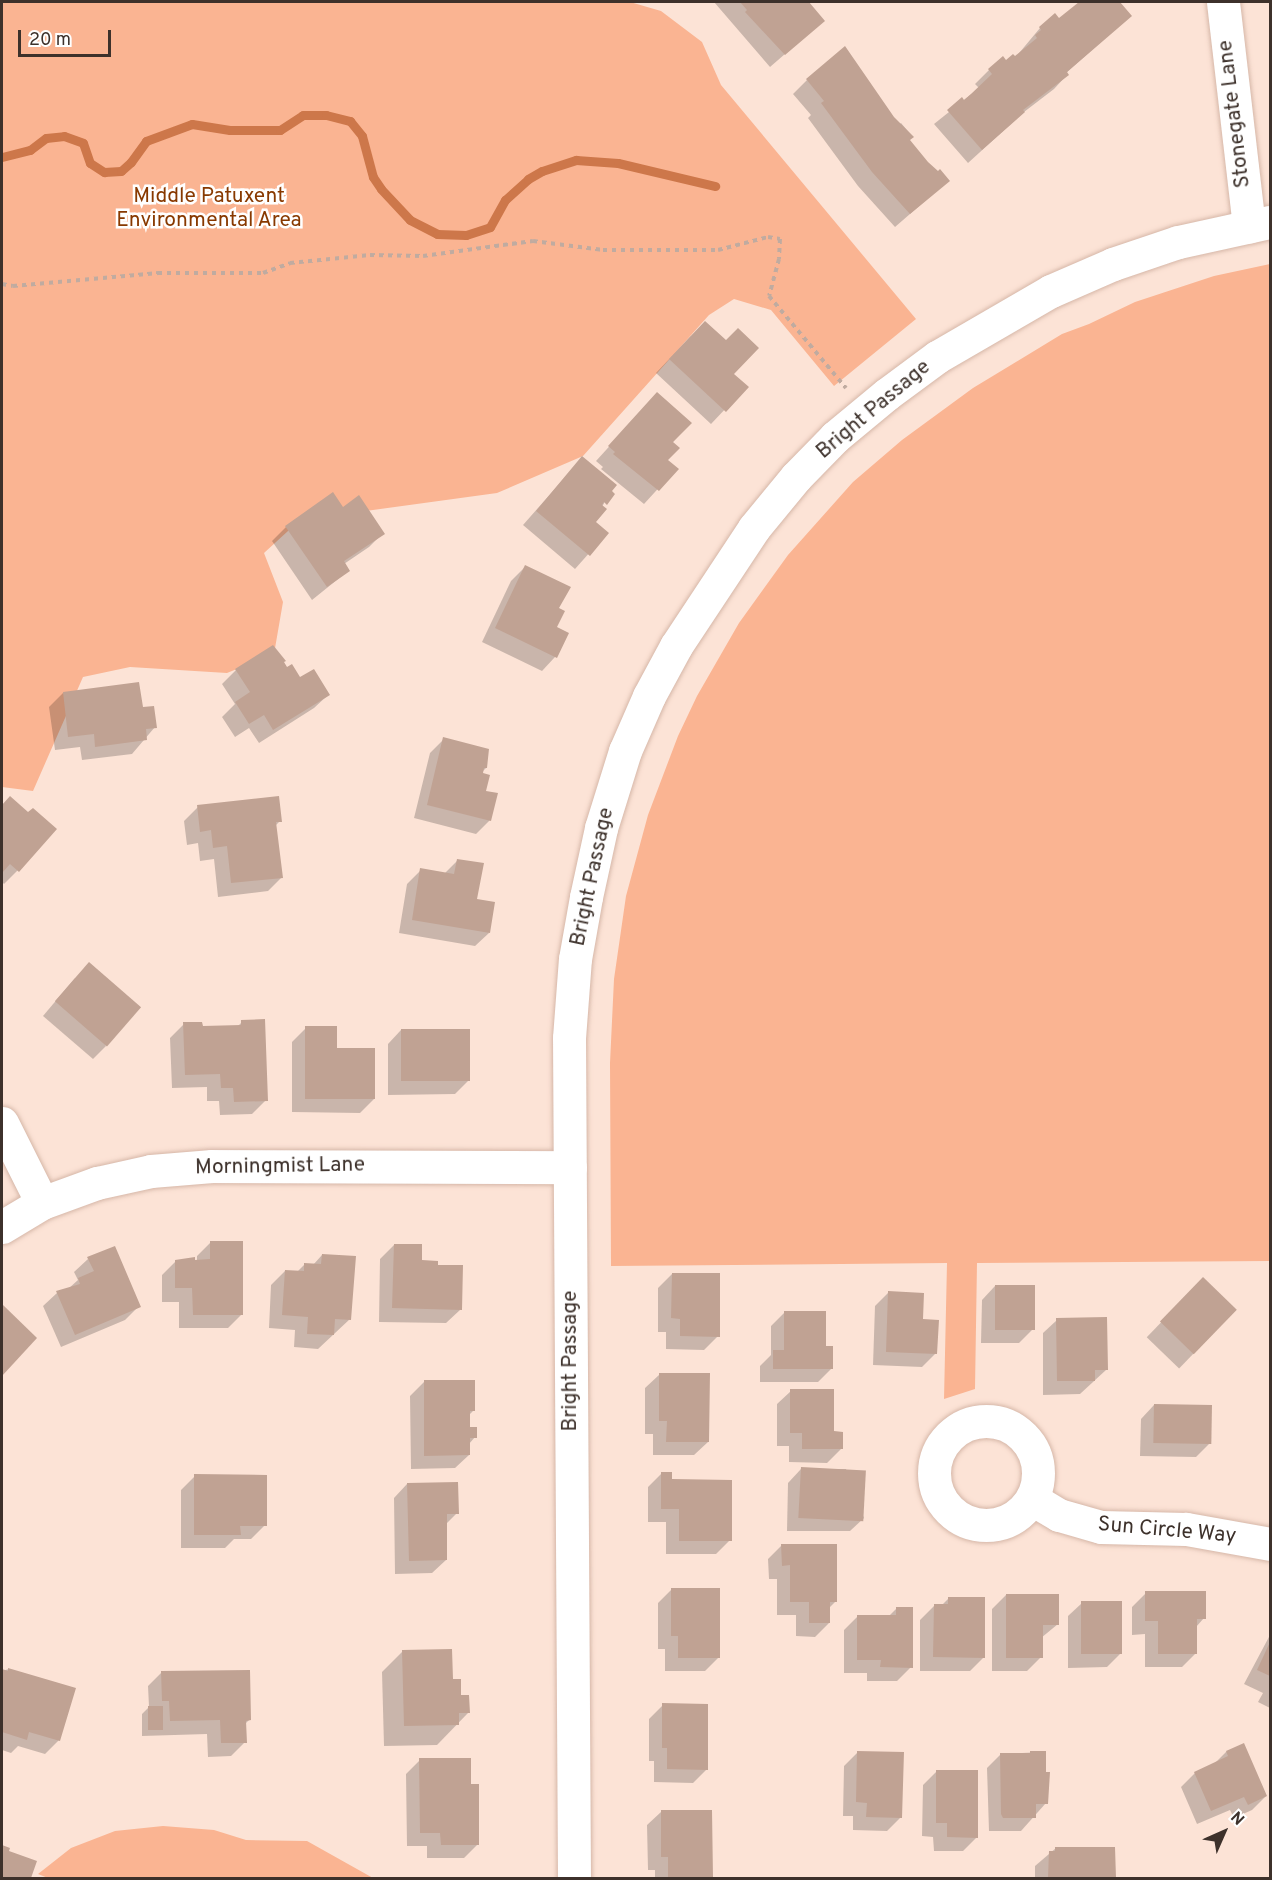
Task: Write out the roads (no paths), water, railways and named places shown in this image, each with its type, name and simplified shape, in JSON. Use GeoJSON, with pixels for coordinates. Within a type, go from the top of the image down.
{"type":"FeatureCollection","features":[{"type":"Feature","properties":{"kind":"street","name":"Stonegate Lane"},"geometry":{"type":"LineString","coordinates":[[1222,2],[1260,224]]}},
{"type":"Feature","properties":{"kind":"street","name":"Bright Passage"},"geometry":{"type":"LineString","coordinates":[[574,1878],[569,1038],[575,959],[601,828],[625,751],[649,696],[676,646],[748,537],[796,477],[835,437],[866,411],[937,357],[1051,291],[1113,264],[1168,246],[1260,224]]}},
{"type":"Feature","properties":{"kind":"street"},"geometry":{"type":"LineString","coordinates":[[2,1123],[42,1203]]}},
{"type":"Feature","properties":{"kind":"street","name":"Morningmist Lane"},"geometry":{"type":"LineString","coordinates":[[2,1227],[42,1203],[97,1183],[151,1171],[212,1166],[570,1167]]}},
{"type":"Feature","properties":{"kind":"street","name":"Sun Circle Way"},"geometry":{"type":"LineString","coordinates":[[1032,1499],[1059,1515],[1101,1527],[1186,1529],[1270,1544]]}},
{"type":"Feature","properties":{"kind":"waterway"},"geometry":{"type":"LineString","coordinates":[[2,157],[30,150],[46,138],[64,136],[83,143],[90,163],[104,172],[121,171],[131,162],[146,141],[192,124],[230,130],[280,130],[303,115],[326,115],[350,121],[362,136],[373,177],[381,189],[410,220],[437,234],[466,235],[490,227],[505,200],[528,179],[542,171],[576,160],[618,163],[715,186]]}},
{"type":"Feature","properties":{"kind":"park label","name":"Middle Patuxent Environmental Area"},"geometry":{"type":"Point","coordinates":[209,209]}}]}
